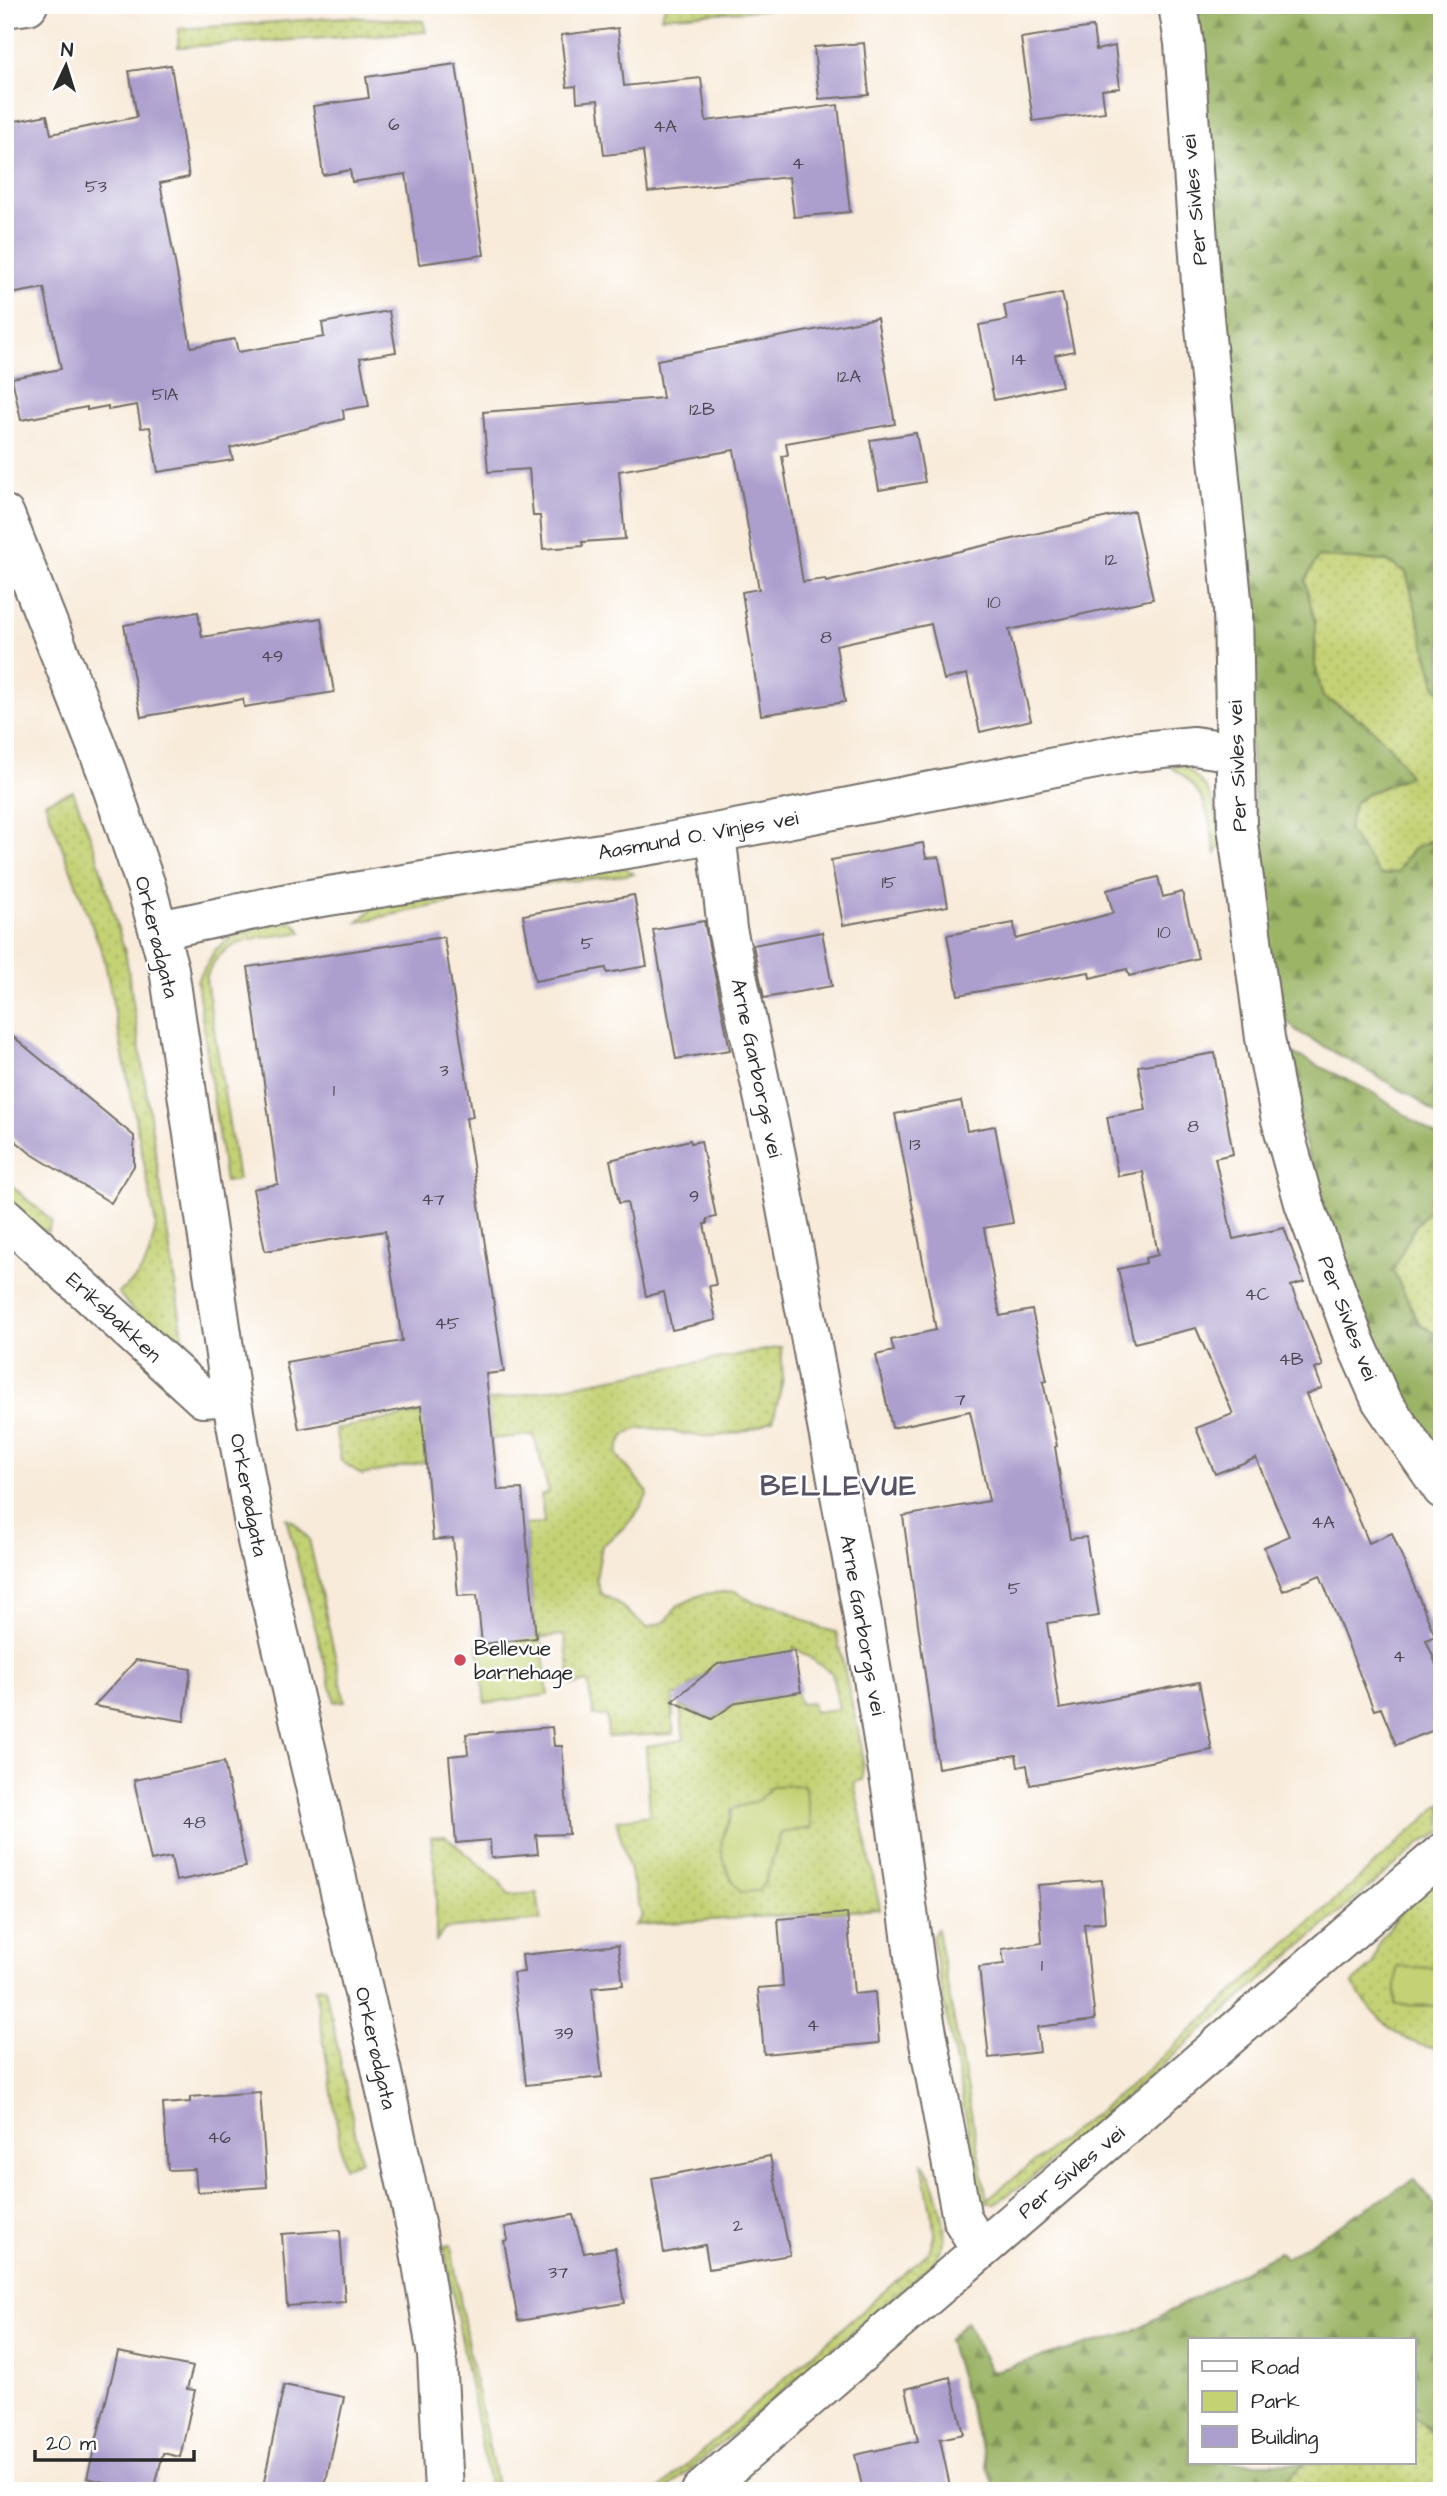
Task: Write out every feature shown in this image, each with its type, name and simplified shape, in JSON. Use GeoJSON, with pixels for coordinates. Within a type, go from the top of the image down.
{"type":"FeatureCollection","features":[{"type":"Feature","properties":{"kind":"street"},"geometry":{"type":"LineString","coordinates":[[5,8],[28,5]]}},
{"type":"Feature","properties":{"kind":"street","name":"Per Sivles vei"},"geometry":{"type":"LineString","coordinates":[[1178,5],[1184,43],[1202,297],[1233,609],[1237,826],[1255,978],[1282,1120],[1304,1203],[1354,1339],[1381,1400],[1442,1489]]}},
{"type":"Feature","properties":{"kind":"street","name":"Orkerødgata"},"geometry":{"type":"LineString","coordinates":[[5,515],[106,770],[159,930],[169,969],[231,1396],[257,1541],[372,2026],[417,2233],[437,2356],[444,2491]]}},
{"type":"Feature","properties":{"kind":"street","name":"Aasmund O. Vinjes vei"},"geometry":{"type":"LineString","coordinates":[[159,930],[296,901],[716,833],[1132,752],[1194,746],[1236,752]]}},
{"type":"Feature","properties":{"kind":"street","name":"Arne Garborgs vei"},"geometry":{"type":"LineString","coordinates":[[716,833],[727,929],[776,1155],[862,1606],[893,1800],[917,1979],[962,2219],[981,2250]]}},
{"type":"Feature","properties":{"kind":"street","name":"Eriksbakken"},"geometry":{"type":"LineString","coordinates":[[5,1217],[202,1398],[231,1396]]}},
{"type":"Feature","properties":{"kind":"street","name":"Per Sivles vei"},"geometry":{"type":"LineString","coordinates":[[701,2491],[1442,1853]]}},
{"type":"Feature","properties":{"kind":"green space"},"geometry":{"type":"Polygon","coordinates":[[[666,5],[827,5],[661,17],[666,5]]]}},
{"type":"Feature","properties":{"kind":"green space"},"geometry":{"type":"Polygon","coordinates":[[[1193,5],[1442,5],[1442,694],[1435,685],[1406,572],[1386,561],[1318,557],[1305,581],[1315,622],[1315,665],[1323,697],[1373,730],[1393,750],[1409,776],[1369,793],[1354,803],[1348,830],[1380,875],[1398,872],[1410,853],[1420,845],[1442,842],[1442,1119],[1415,1098],[1297,1031],[1279,1014],[1268,977],[1193,5]]]}},
{"type":"Feature","properties":{"kind":"green space"},"geometry":{"type":"Polygon","coordinates":[[[344,17],[423,21],[426,32],[178,47],[179,29],[344,17]]]}},
{"type":"Feature","properties":{"kind":"green space"},"geometry":{"type":"Polygon","coordinates":[[[1317,557],[1386,561],[1407,572],[1435,685],[1442,694],[1442,842],[1427,841],[1398,872],[1380,875],[1348,830],[1354,803],[1369,793],[1409,776],[1352,713],[1323,697],[1315,665],[1316,645],[1305,581],[1317,557]]]}},
{"type":"Feature","properties":{"kind":"green space"},"geometry":{"type":"Polygon","coordinates":[[[1182,765],[1201,782],[1211,798],[1222,842],[1216,854],[1208,815],[1200,795],[1193,785],[1171,767],[1182,765]]]}},
{"type":"Feature","properties":{"kind":"green space"},"geometry":{"type":"Polygon","coordinates":[[[73,791],[95,849],[126,956],[184,1343],[173,1342],[154,1333],[138,1318],[118,1292],[141,1272],[149,1255],[156,1225],[104,957],[45,802],[73,791]]]}},
{"type":"Feature","properties":{"kind":"green space"},"geometry":{"type":"Polygon","coordinates":[[[624,867],[634,874],[534,885],[358,922],[373,908],[624,867]]]}},
{"type":"Feature","properties":{"kind":"green space"},"geometry":{"type":"Polygon","coordinates":[[[293,922],[302,932],[257,938],[232,947],[221,954],[212,965],[206,979],[238,1180],[225,1182],[197,981],[215,950],[232,937],[265,925],[293,922]]]}},
{"type":"Feature","properties":{"kind":"green space"},"geometry":{"type":"Polygon","coordinates":[[[1290,1052],[1372,1092],[1442,1140],[1442,1205],[1425,1215],[1418,1223],[1393,1271],[1419,1323],[1442,1338],[1442,1458],[1382,1357],[1324,1220],[1283,1054],[1290,1052]]]}},
{"type":"Feature","properties":{"kind":"green space"},"geometry":{"type":"Polygon","coordinates":[[[5,1180],[52,1221],[47,1232],[37,1228],[5,1198],[5,1180]]]}},
{"type":"Feature","properties":{"kind":"green space"},"geometry":{"type":"Polygon","coordinates":[[[1442,1205],[1442,1338],[1419,1323],[1393,1271],[1418,1223],[1424,1215],[1442,1205]]]}},
{"type":"Feature","properties":{"kind":"green space"},"geometry":{"type":"Polygon","coordinates":[[[781,1347],[783,1380],[773,1420],[747,1430],[718,1435],[699,1436],[649,1428],[638,1429],[628,1433],[621,1441],[617,1455],[648,1493],[629,1522],[602,1545],[596,1579],[601,1594],[615,1601],[647,1628],[666,1621],[677,1606],[703,1594],[735,1591],[755,1603],[776,1605],[820,1628],[836,1632],[862,1748],[863,1780],[854,1782],[880,1909],[635,1925],[642,1916],[616,1820],[650,1815],[646,1746],[684,1740],[680,1706],[712,1719],[730,1707],[729,1682],[707,1673],[689,1687],[689,1696],[673,1695],[673,1734],[608,1737],[607,1716],[594,1716],[588,1682],[572,1685],[564,1635],[536,1638],[525,1525],[544,1523],[541,1495],[549,1493],[534,1435],[425,1445],[426,1462],[362,1475],[341,1461],[335,1429],[781,1347]],[[794,1647],[794,1651],[739,1693],[742,1702],[796,1692],[800,1704],[812,1703],[814,1712],[839,1709],[832,1673],[794,1647]],[[767,1793],[760,1800],[732,1809],[722,1845],[731,1879],[765,1882],[781,1833],[799,1828],[767,1793]]]}},
{"type":"Feature","properties":{"kind":"green space"},"geometry":{"type":"Polygon","coordinates":[[[286,1518],[293,1521],[309,1539],[345,1701],[335,1702],[286,1518]]]}},
{"type":"Feature","properties":{"kind":"green space"},"geometry":{"type":"Polygon","coordinates":[[[541,1636],[548,1695],[485,1703],[478,1644],[541,1636]]]}},
{"type":"Feature","properties":{"kind":"green space"},"geometry":{"type":"Polygon","coordinates":[[[804,1785],[812,1828],[781,1833],[765,1882],[758,1891],[740,1892],[729,1874],[722,1854],[722,1840],[732,1809],[760,1800],[772,1786],[804,1785]]]}},
{"type":"Feature","properties":{"kind":"green space"},"geometry":{"type":"Polygon","coordinates":[[[1442,1803],[1442,1833],[1422,1842],[1024,2184],[995,2203],[982,2203],[932,1937],[937,1929],[987,2199],[1130,2086],[1442,1803]]]}},
{"type":"Feature","properties":{"kind":"green space"},"geometry":{"type":"Polygon","coordinates":[[[445,1836],[499,1881],[509,1895],[537,1893],[541,1920],[445,1929],[436,1941],[436,1878],[431,1837],[445,1836]]]}},
{"type":"Feature","properties":{"kind":"green space"},"geometry":{"type":"Polygon","coordinates":[[[1442,1876],[1442,2049],[1427,2047],[1401,2036],[1369,2007],[1352,1983],[1373,1965],[1379,1942],[1407,1904],[1442,1876]]]}},
{"type":"Feature","properties":{"kind":"green space"},"geometry":{"type":"Polygon","coordinates":[[[1397,1967],[1442,1968],[1442,2006],[1395,2005],[1397,1967]]]}},
{"type":"Feature","properties":{"kind":"green space"},"geometry":{"type":"Polygon","coordinates":[[[325,1987],[361,2160],[344,2167],[315,1988],[325,1987]]]}},
{"type":"Feature","properties":{"kind":"green space"},"geometry":{"type":"Polygon","coordinates":[[[922,2163],[935,2189],[944,2224],[944,2242],[934,2262],[665,2491],[657,2491],[929,2252],[935,2232],[922,2163]]]}},
{"type":"Feature","properties":{"kind":"green space"},"geometry":{"type":"Polygon","coordinates":[[[1414,2179],[1442,2214],[1442,2449],[1438,2436],[1416,2419],[1416,2338],[1188,2338],[1188,2464],[1305,2464],[1272,2491],[995,2491],[948,2340],[966,2321],[991,2372],[1131,2332],[1279,2252],[1285,2258],[1414,2179]]]}},
{"type":"Feature","properties":{"kind":"green space"},"geometry":{"type":"Polygon","coordinates":[[[451,2245],[469,2352],[498,2491],[490,2491],[444,2246],[451,2245]]]}},
{"type":"Feature","properties":{"kind":"green space"},"geometry":{"type":"Polygon","coordinates":[[[1416,2419],[1432,2434],[1442,2457],[1442,2491],[1272,2491],[1305,2464],[1416,2464],[1416,2419]]]}},
{"type":"Feature","properties":{"kind":"building"},"geometry":{"type":"Polygon","coordinates":[[[1093,27],[1096,50],[1115,46],[1120,88],[1102,90],[1105,112],[1033,121],[1021,38],[1093,27]]]}},
{"type":"Feature","properties":{"kind":"building"},"geometry":{"type":"Polygon","coordinates":[[[618,28],[624,86],[701,78],[706,121],[838,105],[850,212],[794,217],[789,177],[648,192],[643,151],[604,155],[598,100],[577,102],[576,86],[567,87],[561,35],[618,28]]]}},
{"type":"Feature","properties":{"kind":"building"},"geometry":{"type":"Polygon","coordinates":[[[864,43],[869,95],[819,99],[814,47],[864,43]]]}},
{"type":"Feature","properties":{"kind":"building"},"geometry":{"type":"Polygon","coordinates":[[[456,64],[484,255],[419,264],[406,174],[352,182],[350,170],[323,175],[313,106],[369,98],[366,77],[456,64]]]}},
{"type":"Feature","properties":{"kind":"building"},"geometry":{"type":"Polygon","coordinates":[[[171,65],[189,177],[160,183],[191,347],[235,339],[238,352],[324,337],[322,323],[389,311],[396,352],[360,358],[369,406],[343,410],[344,419],[230,448],[233,460],[158,472],[150,427],[141,428],[137,405],[108,410],[108,406],[87,410],[87,407],[21,420],[12,378],[61,369],[44,288],[5,295],[5,123],[47,115],[51,134],[137,117],[129,71],[171,65]]]}},
{"type":"Feature","properties":{"kind":"building"},"geometry":{"type":"Polygon","coordinates":[[[1062,293],[1074,351],[1055,355],[1062,386],[994,400],[979,325],[1007,320],[1004,305],[1062,293]]]}},
{"type":"Feature","properties":{"kind":"building"},"geometry":{"type":"Polygon","coordinates":[[[877,318],[895,424],[786,443],[788,455],[782,456],[803,582],[825,579],[826,582],[1134,511],[1153,599],[1009,630],[1031,720],[980,732],[967,674],[944,680],[931,624],[836,645],[845,702],[761,715],[742,592],[759,589],[734,450],[619,471],[625,539],[582,542],[583,546],[543,549],[540,516],[533,516],[529,469],[488,472],[483,412],[663,398],[657,360],[877,318]]]}},
{"type":"Feature","properties":{"kind":"building"},"geometry":{"type":"Polygon","coordinates":[[[916,433],[925,482],[879,490],[870,440],[916,433]]]}},
{"type":"Feature","properties":{"kind":"building"},"geometry":{"type":"Polygon","coordinates":[[[198,612],[202,637],[321,618],[334,692],[244,707],[243,699],[141,717],[124,625],[198,612]]]}},
{"type":"Feature","properties":{"kind":"building"},"geometry":{"type":"Polygon","coordinates":[[[923,843],[926,858],[939,857],[948,906],[843,925],[831,860],[923,843]]]}},
{"type":"Feature","properties":{"kind":"building"},"geometry":{"type":"Polygon","coordinates":[[[1158,877],[1163,897],[1182,892],[1198,958],[1129,976],[1127,969],[1090,978],[1089,972],[958,995],[947,935],[1014,923],[1016,939],[1113,913],[1107,890],[1158,877]]]}},
{"type":"Feature","properties":{"kind":"building"},"geometry":{"type":"Polygon","coordinates":[[[634,895],[647,966],[607,973],[606,968],[535,981],[523,915],[634,895]]]}},
{"type":"Feature","properties":{"kind":"building"},"geometry":{"type":"Polygon","coordinates":[[[704,921],[730,1050],[676,1059],[653,930],[704,921]]]}},
{"type":"Feature","properties":{"kind":"building"},"geometry":{"type":"Polygon","coordinates":[[[822,932],[832,986],[764,998],[753,945],[822,932]]]}},
{"type":"Feature","properties":{"kind":"building"},"geometry":{"type":"Polygon","coordinates":[[[444,937],[473,1117],[466,1118],[504,1372],[486,1374],[498,1490],[522,1489],[536,1638],[482,1644],[477,1595],[458,1596],[453,1538],[433,1540],[421,1406],[299,1429],[286,1362],[402,1341],[385,1231],[265,1251],[253,1189],[278,1184],[248,967],[444,937]]]}},
{"type":"Feature","properties":{"kind":"building"},"geometry":{"type":"Polygon","coordinates":[[[5,1030],[134,1136],[134,1166],[111,1203],[30,1153],[5,1132],[5,1030]]]}},
{"type":"Feature","properties":{"kind":"building"},"geometry":{"type":"Polygon","coordinates":[[[1215,1053],[1233,1154],[1215,1158],[1233,1239],[1284,1228],[1304,1282],[1291,1286],[1323,1366],[1315,1369],[1322,1388],[1306,1394],[1369,1543],[1392,1533],[1435,1636],[1426,1640],[1442,1678],[1442,1727],[1396,1745],[1381,1708],[1374,1710],[1320,1575],[1283,1591],[1264,1547],[1289,1536],[1256,1458],[1215,1474],[1196,1428],[1233,1414],[1196,1328],[1134,1343],[1118,1269],[1146,1263],[1145,1258],[1158,1255],[1143,1172],[1118,1176],[1107,1117],[1146,1110],[1138,1066],[1215,1053]]]}},
{"type":"Feature","properties":{"kind":"building"},"geometry":{"type":"Polygon","coordinates":[[[961,1101],[967,1131],[995,1126],[1013,1223],[984,1228],[1000,1316],[1032,1310],[1047,1381],[1043,1382],[1057,1446],[1055,1447],[1070,1539],[1086,1537],[1099,1616],[1047,1623],[1060,1709],[1199,1682],[1212,1750],[1030,1785],[1027,1765],[1018,1767],[1016,1755],[938,1768],[903,1516],[989,1501],[970,1411],[892,1428],[876,1355],[894,1351],[891,1340],[936,1330],[895,1114],[961,1101]]]}},
{"type":"Feature","properties":{"kind":"building"},"geometry":{"type":"Polygon","coordinates":[[[690,1140],[691,1143],[701,1141],[716,1217],[707,1219],[707,1224],[704,1224],[716,1285],[709,1286],[716,1320],[672,1330],[664,1292],[646,1296],[627,1202],[619,1203],[610,1160],[690,1140]]]}},
{"type":"Feature","properties":{"kind":"building"},"geometry":{"type":"Polygon","coordinates":[[[794,1651],[801,1692],[737,1702],[712,1719],[672,1701],[718,1664],[794,1651]]]}},
{"type":"Feature","properties":{"kind":"building"},"geometry":{"type":"Polygon","coordinates":[[[136,1660],[191,1669],[184,1721],[94,1706],[136,1660]]]}},
{"type":"Feature","properties":{"kind":"building"},"geometry":{"type":"Polygon","coordinates":[[[552,1727],[554,1746],[562,1746],[569,1834],[536,1835],[538,1854],[491,1858],[490,1840],[456,1843],[449,1756],[468,1754],[466,1734],[552,1727]]]}},
{"type":"Feature","properties":{"kind":"building"},"geometry":{"type":"Polygon","coordinates":[[[224,1762],[246,1867],[176,1881],[171,1857],[151,1861],[134,1780],[224,1762]]]}},
{"type":"Feature","properties":{"kind":"building"},"geometry":{"type":"Polygon","coordinates":[[[1102,1880],[1105,1923],[1084,1924],[1095,2020],[1037,2027],[1040,2052],[989,2058],[979,1967],[1004,1964],[1002,1949],[1042,1943],[1038,1885],[1102,1880]]]}},
{"type":"Feature","properties":{"kind":"building"},"geometry":{"type":"Polygon","coordinates":[[[847,1913],[854,1994],[875,1992],[879,2043],[764,2054],[758,1988],[783,1986],[778,1919],[847,1913]]]}},
{"type":"Feature","properties":{"kind":"building"},"geometry":{"type":"Polygon","coordinates":[[[618,1945],[623,1985],[592,1988],[602,2077],[526,2085],[513,1973],[524,1972],[522,1955],[618,1945]]]}},
{"type":"Feature","properties":{"kind":"building"},"geometry":{"type":"Polygon","coordinates":[[[260,2092],[267,2187],[197,2192],[195,2169],[168,2170],[163,2104],[190,2102],[190,2097],[260,2092]]]}},
{"type":"Feature","properties":{"kind":"building"},"geometry":{"type":"Polygon","coordinates":[[[770,2156],[790,2255],[709,2269],[705,2245],[664,2253],[652,2178],[770,2156]]]}},
{"type":"Feature","properties":{"kind":"building"},"geometry":{"type":"Polygon","coordinates":[[[573,2215],[584,2253],[615,2248],[625,2303],[518,2321],[504,2241],[508,2240],[505,2227],[573,2215]]]}},
{"type":"Feature","properties":{"kind":"building"},"geometry":{"type":"Polygon","coordinates":[[[340,2230],[345,2302],[287,2306],[282,2234],[340,2230]]]}},
{"type":"Feature","properties":{"kind":"building"},"geometry":{"type":"Polygon","coordinates":[[[118,2352],[193,2367],[187,2389],[195,2390],[180,2457],[163,2453],[154,2491],[140,2491],[87,2478],[118,2352]]]}},
{"type":"Feature","properties":{"kind":"building"},"geometry":{"type":"Polygon","coordinates":[[[950,2377],[964,2434],[940,2439],[951,2491],[863,2491],[855,2455],[918,2441],[906,2389],[950,2377]]]}},
{"type":"Feature","properties":{"kind":"building"},"geometry":{"type":"Polygon","coordinates":[[[284,2385],[344,2397],[324,2491],[262,2491],[284,2385]]]}},
{"type":"Feature","properties":{"kind":"place","name":"Bellevue barnehage"},"geometry":{"type":"Point","coordinates":[460,1660]}},
{"type":"Feature","properties":{"kind":"district","name":"BELLEVUE"},"geometry":{"type":"Point","coordinates":[839,1485]}}]}
